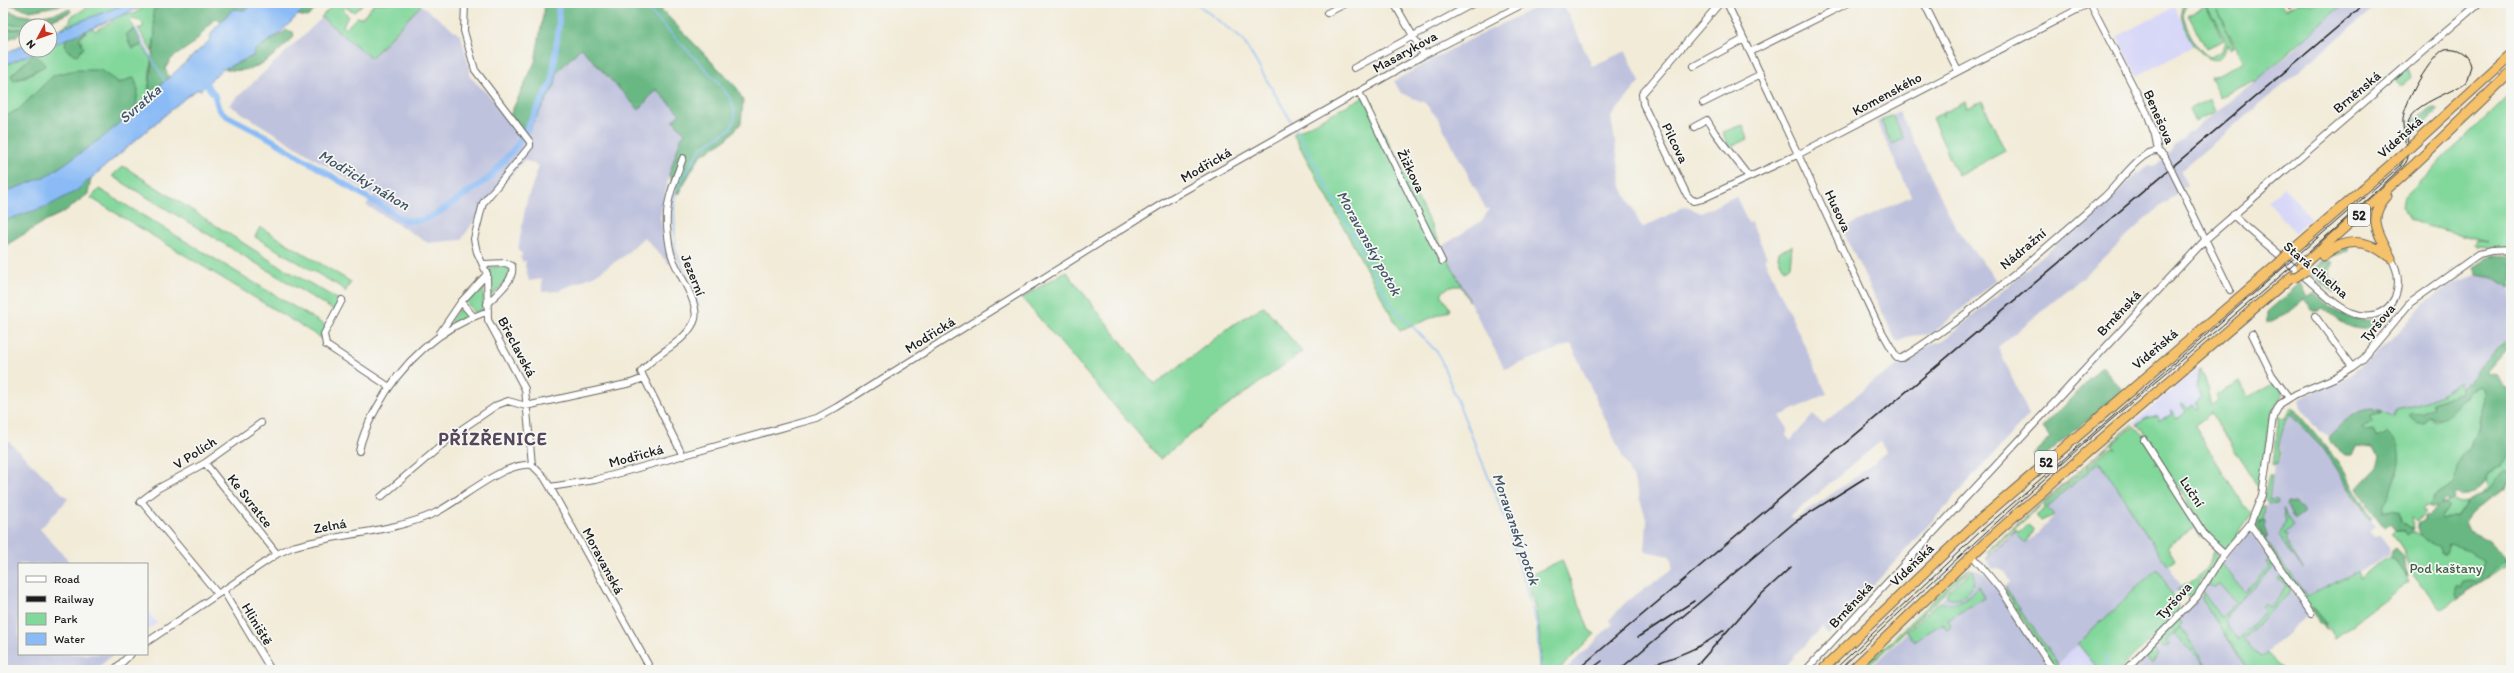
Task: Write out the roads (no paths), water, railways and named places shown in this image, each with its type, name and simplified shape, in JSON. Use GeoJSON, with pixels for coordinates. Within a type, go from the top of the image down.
{"type":"FeatureCollection","features":[{"type":"Feature","properties":{"kind":"highway","name":"Vídeňská"},"geometry":{"type":"LineString","coordinates":[[1822,670],[1980,519],[2278,264],[2396,160],[2511,54]]}},
{"type":"Feature","properties":{"kind":"highway","name":"Vídeňská"},"geometry":{"type":"LineString","coordinates":[[1853,670],[1972,555],[2089,450],[2281,285],[2303,269],[2511,72]]}},
{"type":"Feature","properties":{"kind":"highway"},"geometry":{"type":"LineString","coordinates":[[2391,258],[2376,228],[2377,212],[2383,201],[2408,177],[2416,163]]}},
{"type":"Feature","properties":{"kind":"highway"},"geometry":{"type":"LineString","coordinates":[[2303,269],[2332,248],[2349,242],[2358,241],[2372,245],[2391,258]]}},
{"type":"Feature","properties":{"kind":"street","name":"Břeclavská"},"geometry":{"type":"LineString","coordinates":[[465,3],[464,31],[475,70],[517,126],[528,138],[530,146],[498,182],[483,203],[478,215],[474,239],[477,252],[484,264],[487,274],[488,320],[524,386],[532,465]]}},
{"type":"Feature","properties":{"kind":"street"},"geometry":{"type":"LineString","coordinates":[[1327,13],[1347,3]]}},
{"type":"Feature","properties":{"kind":"street"},"geometry":{"type":"LineString","coordinates":[[1394,3],[1424,55]]}},
{"type":"Feature","properties":{"kind":"street","name":"Masarykova"},"geometry":{"type":"LineString","coordinates":[[1354,68],[1474,3]]}},
{"type":"Feature","properties":{"kind":"street","name":"Masarykova"},"geometry":{"type":"LineString","coordinates":[[1299,126],[1424,55],[1525,3]]}},
{"type":"Feature","properties":{"kind":"street","name":"Pilcova"},"geometry":{"type":"LineString","coordinates":[[1694,201],[1687,195],[1643,104],[1642,94],[1720,3]]}},
{"type":"Feature","properties":{"kind":"street","name":"Husova"},"geometry":{"type":"LineString","coordinates":[[1727,3],[1880,328],[1896,358]]}},
{"type":"Feature","properties":{"kind":"street"},"geometry":{"type":"LineString","coordinates":[[1750,52],[1848,3]]}},
{"type":"Feature","properties":{"kind":"street"},"geometry":{"type":"LineString","coordinates":[[1924,3],[1958,71]]}},
{"type":"Feature","properties":{"kind":"street","name":"Komenského"},"geometry":{"type":"LineString","coordinates":[[1694,201],[1702,199],[1798,154],[2090,3]]}},
{"type":"Feature","properties":{"kind":"street","name":"Benešova"},"geometry":{"type":"LineString","coordinates":[[2090,3],[2147,114],[2155,135],[2158,151],[2165,157],[2206,240]]}},
{"type":"Feature","properties":{"kind":"street","name":"Brněnská"},"geometry":{"type":"LineString","coordinates":[[1806,670],[2206,240],[2479,3]]}},
{"type":"Feature","properties":{"kind":"street"},"geometry":{"type":"LineString","coordinates":[[1694,66],[1744,39]]}},
{"type":"Feature","properties":{"kind":"street"},"geometry":{"type":"LineString","coordinates":[[1703,103],[1761,74]]}},
{"type":"Feature","properties":{"kind":"street","name":"Žižkova"},"geometry":{"type":"LineString","coordinates":[[1358,92],[1442,261]]}},
{"type":"Feature","properties":{"kind":"street"},"geometry":{"type":"LineString","coordinates":[[1694,127],[1707,120],[1715,133],[1749,177]]}},
{"type":"Feature","properties":{"kind":"street","name":"Modřická"},"geometry":{"type":"LineString","coordinates":[[550,487],[595,480],[817,418],[837,407],[1160,205],[1299,126]]}},
{"type":"Feature","properties":{"kind":"street","name":"Nádražní"},"geometry":{"type":"LineString","coordinates":[[1896,358],[1902,358],[1941,334],[2105,196],[2142,157],[2150,151],[2158,151]]}},
{"type":"Feature","properties":{"kind":"street","name":"Jezerní"},"geometry":{"type":"LineString","coordinates":[[644,378],[641,372],[644,367],[671,348],[694,322],[696,316],[688,290],[673,259],[667,224],[669,196],[684,158]]}},
{"type":"Feature","properties":{"kind":"street","name":"Stará cihelna"},"geometry":{"type":"LineString","coordinates":[[2233,215],[2347,311],[2362,315],[2374,314],[2384,310],[2393,302]]}},
{"type":"Feature","properties":{"kind":"street"},"geometry":{"type":"LineString","coordinates":[[2206,240],[2230,290]]}},
{"type":"Feature","properties":{"kind":"street","name":"Tyršova"},"geometry":{"type":"LineString","coordinates":[[2125,670],[2197,597],[2224,554],[2250,524],[2262,495],[2273,417],[2280,404],[2289,398],[2334,378],[2363,359],[2403,310],[2421,294],[2479,254],[2491,250],[2511,250]]}},
{"type":"Feature","properties":{"kind":"street"},"geometry":{"type":"LineString","coordinates":[[2391,258],[2399,282],[2398,293],[2393,302],[2403,310]]}},
{"type":"Feature","properties":{"kind":"street"},"geometry":{"type":"LineString","coordinates":[[359,451],[364,432],[388,386],[419,351],[439,334],[487,308],[509,280],[513,272],[512,266],[506,263],[484,264]]}},
{"type":"Feature","properties":{"kind":"street"},"geometry":{"type":"LineString","coordinates":[[439,334],[461,302],[487,274]]}},
{"type":"Feature","properties":{"kind":"street"},"geometry":{"type":"LineString","coordinates":[[342,300],[324,334],[326,345],[388,386]]}},
{"type":"Feature","properties":{"kind":"street"},"geometry":{"type":"LineString","coordinates":[[461,302],[473,316]]}},
{"type":"Feature","properties":{"kind":"street"},"geometry":{"type":"LineString","coordinates":[[2314,316],[2352,367]]}},
{"type":"Feature","properties":{"kind":"street"},"geometry":{"type":"LineString","coordinates":[[2252,334],[2272,375],[2289,398]]}},
{"type":"Feature","properties":{"kind":"street"},"geometry":{"type":"LineString","coordinates":[[381,497],[456,433],[497,405],[508,401],[526,406],[631,384],[644,378],[683,456]]}},
{"type":"Feature","properties":{"kind":"street","name":"V Polích"},"geometry":{"type":"LineString","coordinates":[[220,592],[140,502],[157,489],[205,463],[261,423]]}},
{"type":"Feature","properties":{"kind":"street","name":"Luční"},"geometry":{"type":"LineString","coordinates":[[2144,440],[2206,537],[2224,554]]}},
{"type":"Feature","properties":{"kind":"street","name":"Ke Svratce"},"geometry":{"type":"LineString","coordinates":[[205,463],[277,554]]}},
{"type":"Feature","properties":{"kind":"street","name":"Moravanská"},"geometry":{"type":"LineString","coordinates":[[532,465],[544,477],[550,487],[651,670]]}},
{"type":"Feature","properties":{"kind":"street","name":"Zelná"},"geometry":{"type":"LineString","coordinates":[[148,641],[277,554],[311,542],[414,521],[435,513],[513,467],[532,465]]}},
{"type":"Feature","properties":{"kind":"street"},"geometry":{"type":"LineString","coordinates":[[2250,524],[2311,613]]}},
{"type":"Feature","properties":{"kind":"street"},"geometry":{"type":"LineString","coordinates":[[1972,555],[2004,594],[2053,669]]}},
{"type":"Feature","properties":{"kind":"street","name":"Hliniště"},"geometry":{"type":"LineString","coordinates":[[220,592],[270,670]]}},
{"type":"Feature","properties":{"kind":"street"},"geometry":{"type":"LineString","coordinates":[[114,670],[130,655]]}},
{"type":"Feature","properties":{"kind":"water"},"geometry":{"type":"Polygon","coordinates":[[[128,3],[151,3],[58,43],[58,30],[128,3]]]}},
{"type":"Feature","properties":{"kind":"water","name":"Svratka"},"geometry":{"type":"Polygon","coordinates":[[[256,3],[310,3],[280,33],[254,51],[253,56],[221,70],[201,90],[198,89],[185,98],[76,191],[48,206],[3,221],[3,193],[47,176],[106,135],[209,41],[212,32],[233,9],[244,10],[256,3]]]}},
{"type":"Feature","properties":{"kind":"water"},"geometry":{"type":"Polygon","coordinates":[[[18,47],[18,58],[22,58],[3,66],[3,54],[18,47]]]}},
{"type":"Feature","properties":{"kind":"waterway","name":"Modřický náhon"},"geometry":{"type":"LineString","coordinates":[[201,78],[214,94],[219,110],[227,116],[269,138],[406,221],[423,220],[438,213],[488,179],[518,144],[552,82],[559,22],[558,3]]}},
{"type":"Feature","properties":{"kind":"waterway"},"geometry":{"type":"LineString","coordinates":[[642,3],[718,82],[731,100],[734,109],[735,120],[730,129],[701,148],[678,184],[674,200],[675,249],[699,306]]}},
{"type":"Feature","properties":{"kind":"waterway","name":"Moravanský potok"},"geometry":{"type":"LineString","coordinates":[[1196,3],[1243,40],[1294,126]]}},
{"type":"Feature","properties":{"kind":"waterway"},"geometry":{"type":"LineString","coordinates":[[135,28],[165,82]]}},
{"type":"Feature","properties":{"kind":"waterway","name":"Moravanský potok"},"geometry":{"type":"LineString","coordinates":[[1296,129],[1390,303],[1438,353],[1505,518],[1537,625],[1539,670]]}},
{"type":"Feature","properties":{"kind":"waterway"},"geometry":{"type":"LineString","coordinates":[[2106,653],[2107,670]]}},
{"type":"Feature","properties":{"kind":"tram line"},"geometry":{"type":"LineString","coordinates":[[1834,670],[1981,531],[2400,166],[2406,149],[2403,119],[2408,102],[2419,80],[2433,60],[2445,49],[2454,49],[2465,54],[2470,61],[2471,66],[2466,82],[2423,105],[2415,111],[2410,118],[2407,125],[2409,150],[2405,164],[2297,262],[2111,420],[2042,481],[1839,670]]}},
{"type":"Feature","properties":{"kind":"railway"},"geometry":{"type":"LineString","coordinates":[[1577,670],[2366,3]]}},
{"type":"Feature","properties":{"kind":"railway"},"geometry":{"type":"LineString","coordinates":[[1619,670],[1795,522],[1868,476]]}},
{"type":"Feature","properties":{"kind":"railway"},"geometry":{"type":"LineString","coordinates":[[1693,670],[1752,603],[1791,567]]}},
{"type":"Feature","properties":{"kind":"railway"},"geometry":{"type":"LineString","coordinates":[[1638,637],[1694,601]]}},
{"type":"Feature","properties":{"kind":"railway"},"geometry":{"type":"LineString","coordinates":[[1637,670],[1704,644],[1724,630]]}},
{"type":"Feature","properties":{"kind":"railway"},"geometry":{"type":"LineString","coordinates":[[1590,670],[1602,661]]}},
{"type":"Feature","properties":{"kind":"district","name":"PŘÍZŘENICE"},"geometry":{"type":"Point","coordinates":[493,439]}},
{"type":"Feature","properties":{"kind":"park label","name":"Pod kaštany"},"geometry":{"type":"Point","coordinates":[2446,568]}}]}
